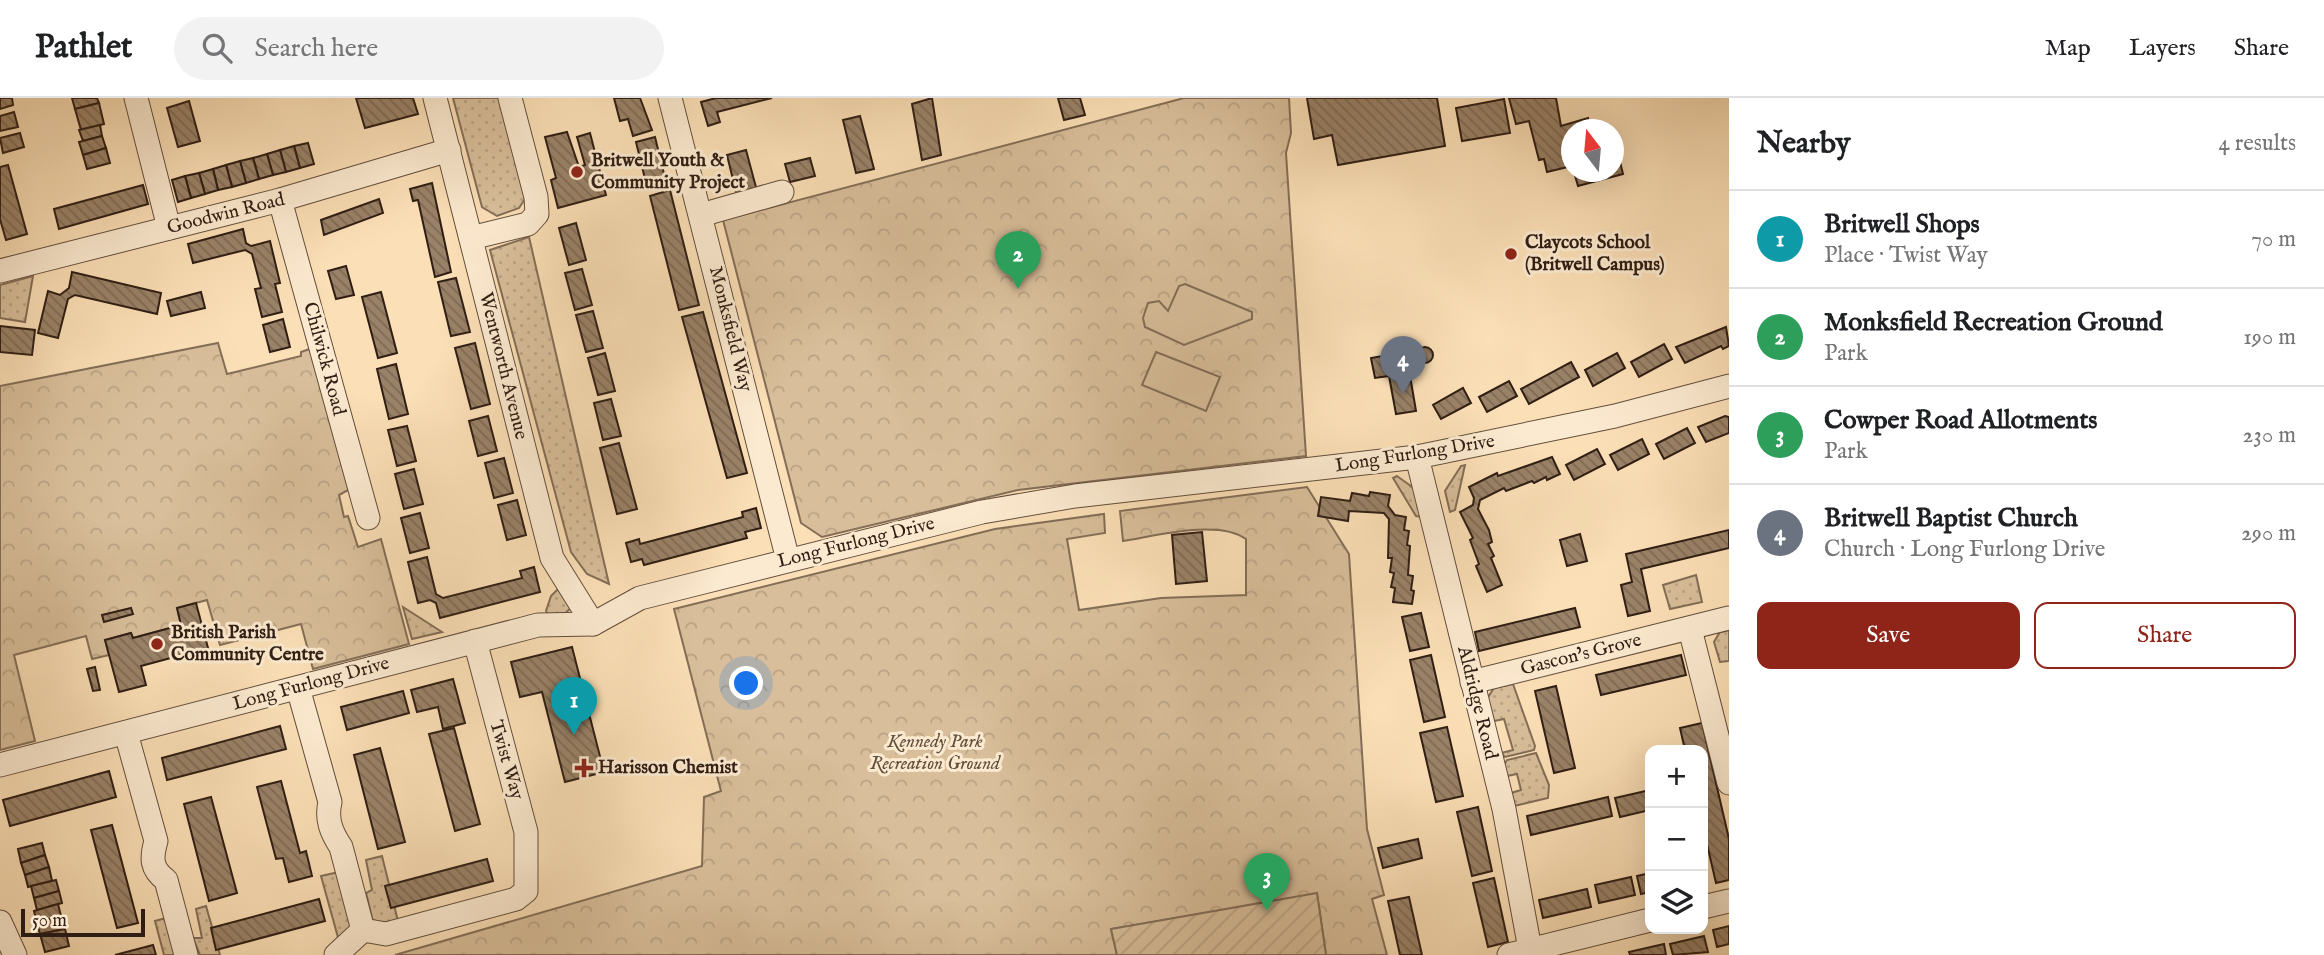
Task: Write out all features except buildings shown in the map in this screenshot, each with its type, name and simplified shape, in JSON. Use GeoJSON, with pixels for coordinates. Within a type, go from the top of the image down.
{"type":"FeatureCollection","features":[{"type":"Feature","properties":{"kind":"street"},"geometry":{"type":"LineString","coordinates":[[136,98],[169,228]]}},
{"type":"Feature","properties":{"kind":"street","name":"Wentworth Avenue"},"geometry":{"type":"LineString","coordinates":[[435,98],[552,558],[593,624]]}},
{"type":"Feature","properties":{"kind":"street"},"geometry":{"type":"LineString","coordinates":[[471,238],[528,224],[537,215],[536,197],[510,98]]}},
{"type":"Feature","properties":{"kind":"street","name":"Monksfield Way"},"geometry":{"type":"LineString","coordinates":[[670,98],[788,560]]}},
{"type":"Feature","properties":{"kind":"street","name":"Goodwin Road"},"geometry":{"type":"LineString","coordinates":[[0,271],[280,201],[449,150]]}},
{"type":"Feature","properties":{"kind":"street"},"geometry":{"type":"LineString","coordinates":[[701,215],[782,192]]}},
{"type":"Feature","properties":{"kind":"street","name":"Chilwick Road"},"geometry":{"type":"LineString","coordinates":[[280,201],[368,518]]}},
{"type":"Feature","properties":{"kind":"street","name":"Long Furlong Drive"},"geometry":{"type":"LineString","coordinates":[[0,765],[538,625],[593,624],[640,598],[982,512],[1075,496],[1417,457],[1615,416],[1729,386]]}},
{"type":"Feature","properties":{"kind":"street","name":"Aldridge Road"},"geometry":{"type":"LineString","coordinates":[[1417,457],[1504,809],[1519,952]]}},
{"type":"Feature","properties":{"kind":"street","name":"Gascon's Grove"},"geometry":{"type":"LineString","coordinates":[[1472,682],[1729,618]]}},
{"type":"Feature","properties":{"kind":"street"},"geometry":{"type":"LineString","coordinates":[[1690,629],[1729,783]]}},
{"type":"Feature","properties":{"kind":"street","name":"Twist Way"},"geometry":{"type":"LineString","coordinates":[[363,930],[386,934],[516,899],[526,891],[526,832],[475,641]]}},
{"type":"Feature","properties":{"kind":"street"},"geometry":{"type":"LineString","coordinates":[[298,688],[330,802],[327,815],[333,836],[341,846],[363,930],[336,955]]}},
{"type":"Feature","properties":{"kind":"street"},"geometry":{"type":"LineString","coordinates":[[126,733],[156,841],[151,856],[156,873],[166,880],[186,955]]}},
{"type":"Feature","properties":{"kind":"street"},"geometry":{"type":"LineString","coordinates":[[1708,906],[1729,901]]}},
{"type":"Feature","properties":{"kind":"street"},"geometry":{"type":"LineString","coordinates":[[1519,952],[1645,921]]}},
{"type":"Feature","properties":{"kind":"street"},"geometry":{"type":"LineString","coordinates":[[0,922],[15,955]]}},
{"type":"Feature","properties":{"kind":"green space"},"geometry":{"type":"Polygon","coordinates":[[[453,98],[503,98],[529,193],[519,208],[497,216],[482,207],[453,98]]]}},
{"type":"Feature","properties":{"kind":"green space"},"geometry":{"type":"Polygon","coordinates":[[[1184,98],[1289,98],[1291,133],[1286,153],[1306,456],[1018,490],[822,537],[801,523],[723,220],[1184,98]]]}},
{"type":"Feature","properties":{"kind":"green space"},"geometry":{"type":"Polygon","coordinates":[[[529,237],[609,584],[587,574],[571,552],[490,250],[529,237]]]}},
{"type":"Feature","properties":{"kind":"green space"},"geometry":{"type":"Polygon","coordinates":[[[33,276],[25,322],[0,318],[0,285],[33,276]]]}},
{"type":"Feature","properties":{"kind":"green space"},"geometry":{"type":"Polygon","coordinates":[[[1185,284],[1252,312],[1252,319],[1184,345],[1145,327],[1143,318],[1148,303],[1159,301],[1168,311],[1179,286],[1185,284]]]}},
{"type":"Feature","properties":{"kind":"green space"},"geometry":{"type":"Polygon","coordinates":[[[218,343],[227,374],[301,356],[301,352],[315,347],[350,489],[339,495],[344,517],[348,516],[358,547],[381,539],[409,644],[313,669],[301,624],[220,645],[207,600],[177,608],[181,625],[133,638],[131,633],[105,640],[109,655],[92,659],[86,636],[14,655],[35,741],[0,750],[0,386],[218,343]]]}},
{"type":"Feature","properties":{"kind":"green space"},"geometry":{"type":"Polygon","coordinates":[[[1156,352],[1220,377],[1206,411],[1142,385],[1156,352]]]}},
{"type":"Feature","properties":{"kind":"green space"},"geometry":{"type":"Polygon","coordinates":[[[1465,465],[1455,510],[1450,512],[1445,491],[1461,466],[1465,465]]]}},
{"type":"Feature","properties":{"kind":"green space"},"geometry":{"type":"Polygon","coordinates":[[[1397,476],[1422,494],[1423,517],[1416,516],[1393,478],[1397,476]]]}},
{"type":"Feature","properties":{"kind":"green space","name":"Kennedy Park Recreation Ground"},"geometry":{"type":"Polygon","coordinates":[[[1307,487],[1349,554],[1367,829],[1384,895],[1372,899],[1387,955],[1326,955],[1317,894],[1111,929],[1117,955],[395,955],[702,866],[704,797],[721,791],[674,609],[995,529],[1104,514],[1105,533],[1067,539],[1079,610],[1161,598],[1246,595],[1246,539],[1234,533],[1203,530],[1123,541],[1120,511],[1307,487]]]}},
{"type":"Feature","properties":{"kind":"green space"},"geometry":{"type":"Polygon","coordinates":[[[1696,575],[1702,602],[1670,609],[1663,585],[1696,575]]]}},
{"type":"Feature","properties":{"kind":"green space"},"geometry":{"type":"Polygon","coordinates":[[[563,584],[572,607],[562,616],[550,618],[546,611],[551,596],[563,584]]]}},
{"type":"Feature","properties":{"kind":"green space"},"geometry":{"type":"Polygon","coordinates":[[[403,607],[442,632],[412,639],[403,607]]]}},
{"type":"Feature","properties":{"kind":"green space"},"geometry":{"type":"Polygon","coordinates":[[[1729,630],[1729,661],[1720,662],[1714,642],[1720,632],[1729,630]]]}},
{"type":"Feature","properties":{"kind":"green space"},"geometry":{"type":"Polygon","coordinates":[[[1513,684],[1535,746],[1534,750],[1505,757],[1501,753],[1513,750],[1504,719],[1494,721],[1487,699],[1494,688],[1513,684]]]}},
{"type":"Feature","properties":{"kind":"green space"},"geometry":{"type":"Polygon","coordinates":[[[1536,753],[1549,785],[1548,798],[1514,806],[1511,793],[1521,790],[1517,774],[1507,776],[1504,765],[1507,760],[1536,753]]]}},
{"type":"Feature","properties":{"kind":"green space"},"geometry":{"type":"Polygon","coordinates":[[[382,856],[399,925],[373,922],[366,893],[372,890],[366,860],[382,856]]]}},
{"type":"Feature","properties":{"kind":"green space"},"geometry":{"type":"Polygon","coordinates":[[[339,872],[359,925],[339,941],[321,876],[339,872]]]}},
{"type":"Feature","properties":{"kind":"green space"},"geometry":{"type":"Polygon","coordinates":[[[1317,893],[1326,955],[1117,955],[1111,929],[1317,893]]]}},
{"type":"Feature","properties":{"kind":"green space"},"geometry":{"type":"Polygon","coordinates":[[[206,906],[220,955],[200,955],[193,938],[202,938],[196,909],[206,906]]]}},
{"type":"Feature","properties":{"kind":"green space"},"geometry":{"type":"Polygon","coordinates":[[[166,918],[182,955],[164,955],[155,921],[166,918]]]}},
{"type":"Feature","properties":{"kind":"place","name":"Britwell Youth & Community Project"},"geometry":{"type":"Point","coordinates":[577,172]}},
{"type":"Feature","properties":{"kind":"place","name":"Claycots School (Britwell Campus)"},"geometry":{"type":"Point","coordinates":[1511,254]}},
{"type":"Feature","properties":{"kind":"place","name":"Monksfield Recreation Ground"},"geometry":{"type":"Point","coordinates":[1018,289]}},
{"type":"Feature","properties":{"kind":"place","name":"Britwell Baptist Church"},"geometry":{"type":"Point","coordinates":[1403,394]}},
{"type":"Feature","properties":{"kind":"place","name":"British Parish Community Centre"},"geometry":{"type":"Point","coordinates":[157,644]}},
{"type":"Feature","properties":{"kind":"place","name":"Britwell Shops"},"geometry":{"type":"Point","coordinates":[574,735]}},
{"type":"Feature","properties":{"kind":"place","name":"Harisson Chemist"},"geometry":{"type":"Point","coordinates":[584,768]}},
{"type":"Feature","properties":{"kind":"place","name":"Cowper Road Allotments"},"geometry":{"type":"Point","coordinates":[1267,911]}}]}
